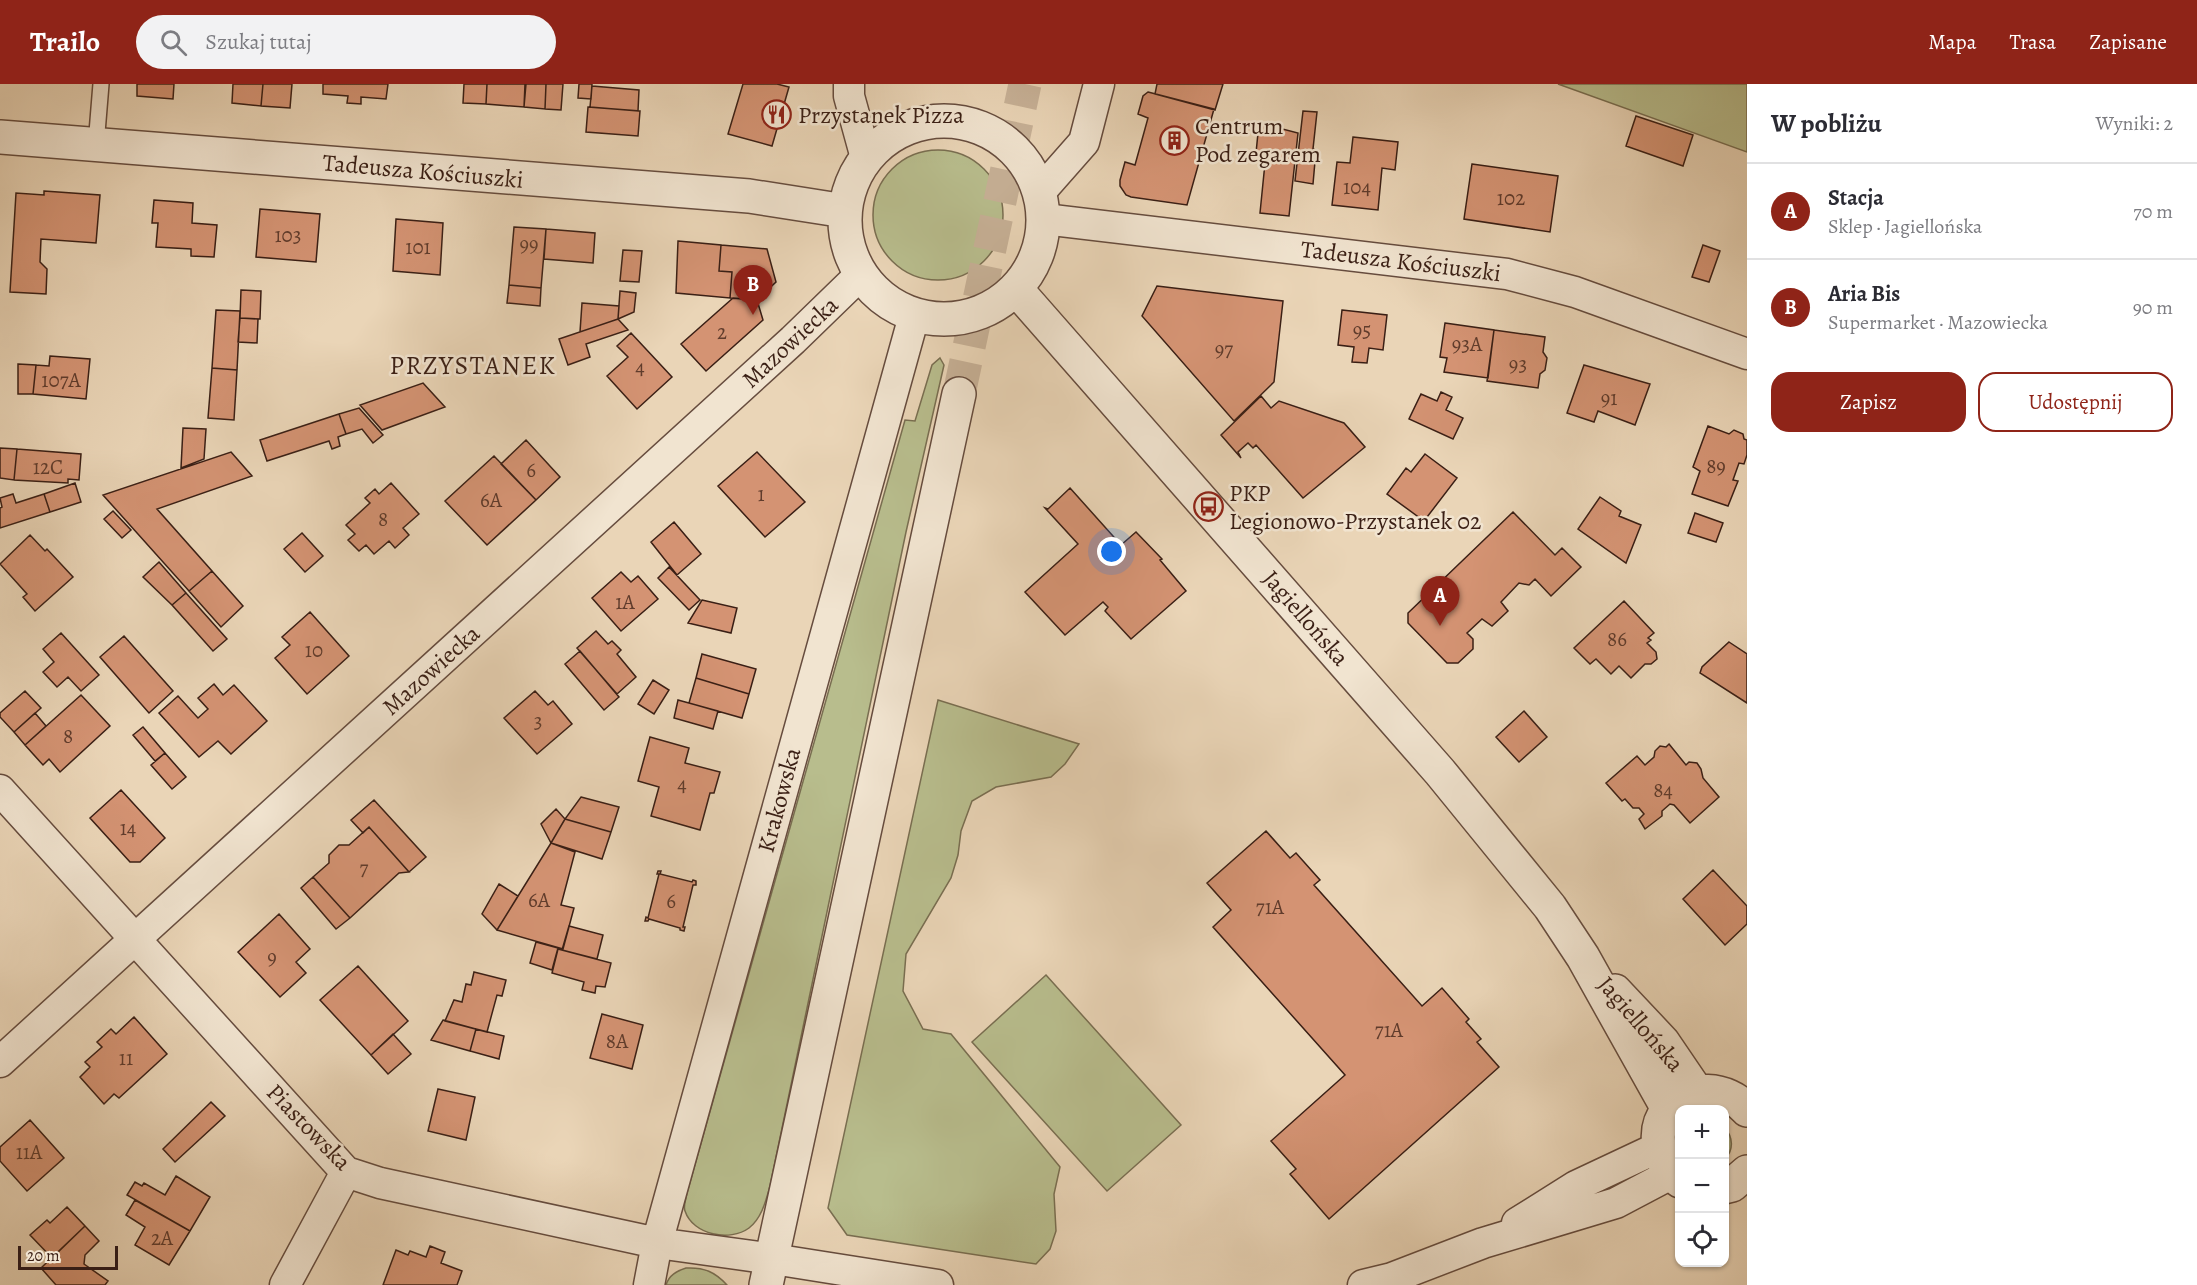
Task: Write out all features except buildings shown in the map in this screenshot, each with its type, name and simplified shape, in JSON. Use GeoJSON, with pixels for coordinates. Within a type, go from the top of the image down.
{"type":"FeatureCollection","features":[{"type":"Feature","properties":{"kind":"street"},"geometry":{"type":"LineString","coordinates":[[849,84],[849,96],[866,158]]}},
{"type":"Feature","properties":{"kind":"street"},"geometry":{"type":"LineString","coordinates":[[1042,206],[1019,154],[992,133],[966,123],[941,120],[899,130],[882,142],[866,158],[852,181],[845,212],[846,240],[860,275],[883,300],[897,309],[914,316],[971,317],[1016,289],[1029,274],[1038,254],[1042,206],[1084,142],[1099,84]]}},
{"type":"Feature","properties":{"kind":"street","name":"Tadeusza Kościuszki"},"geometry":{"type":"LineString","coordinates":[[0,137],[749,196],[845,212]]}},
{"type":"Feature","properties":{"kind":"street","name":"Tadeusza Kościuszki"},"geometry":{"type":"LineString","coordinates":[[1042,206],[1507,274],[1575,292],[1747,354]]}},
{"type":"Feature","properties":{"kind":"street","name":"Mazowiecka"},"geometry":{"type":"LineString","coordinates":[[0,1062],[793,340],[860,275]]}},
{"type":"Feature","properties":{"kind":"street","name":"Jagiellońska"},"geometry":{"type":"LineString","coordinates":[[1016,289],[1440,772],[1550,907],[1583,957],[1668,1109]]}},
{"type":"Feature","properties":{"kind":"street","name":"Krakowska"},"geometry":{"type":"LineString","coordinates":[[649,1285],[657,1243],[914,316]]}},
{"type":"Feature","properties":{"kind":"street"},"geometry":{"type":"LineString","coordinates":[[770,1272],[959,394]]}},
{"type":"Feature","properties":{"kind":"street","name":"Piastowska"},"geometry":{"type":"LineString","coordinates":[[0,790],[346,1172],[380,1183],[657,1243],[770,1272],[938,1285]]}},
{"type":"Feature","properties":{"kind":"street","name":"Jagiellońska"},"geometry":{"type":"LineString","coordinates":[[1583,957],[1663,1042],[1697,1092]]}},
{"type":"Feature","properties":{"kind":"street"},"geometry":{"type":"LineString","coordinates":[[1363,1285],[1392,1278],[1484,1243],[1576,1186],[1670,1167],[1659,1132],[1668,1109],[1682,1098],[1697,1092],[1713,1091],[1728,1095],[1747,1110]]}},
{"type":"Feature","properties":{"kind":"street"},"geometry":{"type":"LineString","coordinates":[[285,1285],[346,1172]]}},
{"type":"Feature","properties":{"kind":"lane"},"geometry":{"type":"LineString","coordinates":[[96,145],[101,84]]}},
{"type":"Feature","properties":{"kind":"green space"},"geometry":{"type":"Polygon","coordinates":[[[1558,84],[1747,84],[1747,152],[1558,84]]]}},
{"type":"Feature","properties":{"kind":"green space"},"geometry":{"type":"Polygon","coordinates":[[[938,150],[963,155],[984,169],[998,190],[1003,215],[998,240],[984,261],[963,275],[938,280],[913,275],[892,261],[878,240],[873,215],[878,190],[892,169],[913,155],[938,150]]]}},
{"type":"Feature","properties":{"kind":"green space"},"geometry":{"type":"Polygon","coordinates":[[[940,358],[944,365],[906,532],[770,1186],[760,1214],[749,1228],[732,1235],[713,1234],[696,1226],[689,1219],[684,1209],[687,1193],[905,420],[915,421],[932,365],[940,358]]]}},
{"type":"Feature","properties":{"kind":"green space"},"geometry":{"type":"Polygon","coordinates":[[[938,700],[1079,744],[1065,764],[1051,777],[996,787],[972,801],[961,831],[958,855],[951,878],[906,954],[903,991],[923,1029],[951,1034],[1060,1167],[1054,1194],[1056,1231],[1050,1249],[1036,1264],[847,1235],[828,1208],[938,700]]]}},
{"type":"Feature","properties":{"kind":"green space"},"geometry":{"type":"Polygon","coordinates":[[[1046,975],[1181,1125],[1107,1191],[972,1042],[1046,975]]]}},
{"type":"Feature","properties":{"kind":"green space"},"geometry":{"type":"Polygon","coordinates":[[[1729,1134],[1731,1144],[1729,1154],[1729,1134]]]}},
{"type":"Feature","properties":{"kind":"green space"},"geometry":{"type":"Polygon","coordinates":[[[686,1268],[709,1271],[727,1285],[666,1285],[674,1274],[686,1268]]]}},
{"type":"Feature","properties":{"kind":"tunnel"},"geometry":{"type":"LineString","coordinates":[[959,394],[1025,84]]}},
{"type":"Feature","properties":{"kind":"place","name":"Przystanek Pizza"},"geometry":{"type":"Point","coordinates":[777,115]}},
{"type":"Feature","properties":{"kind":"place","name":"Centrum Pod zegarem"},"geometry":{"type":"Point","coordinates":[1174,140]}},
{"type":"Feature","properties":{"kind":"place","name":"Aria Bis"},"geometry":{"type":"Point","coordinates":[753,315]}},
{"type":"Feature","properties":{"kind":"place","name":"PKP Legionowo-Przystanek 02"},"geometry":{"type":"Point","coordinates":[1208,507]}},
{"type":"Feature","properties":{"kind":"place","name":"Stacja"},"geometry":{"type":"Point","coordinates":[1440,626]}},
{"type":"Feature","properties":{"kind":"district","name":"PRZYSTANEK"},"geometry":{"type":"Point","coordinates":[473,365]}}]}
